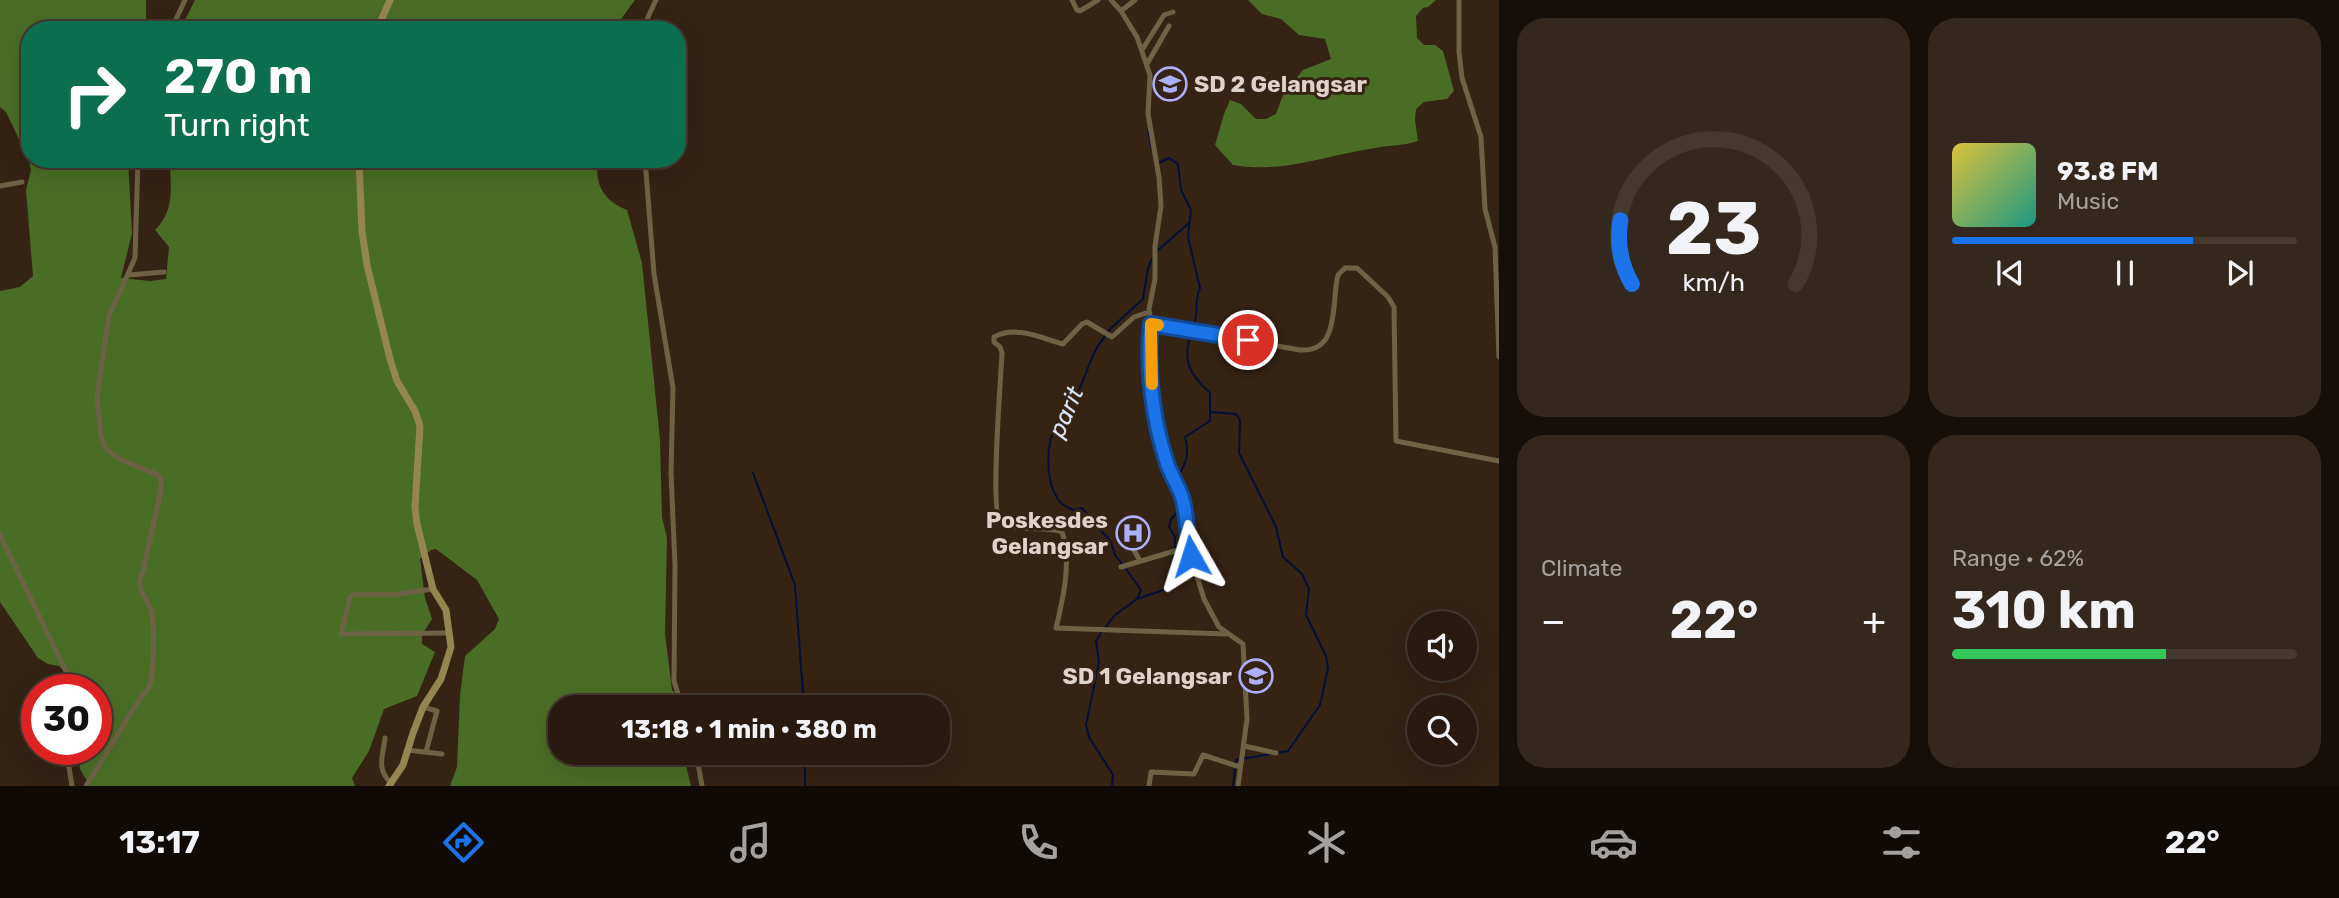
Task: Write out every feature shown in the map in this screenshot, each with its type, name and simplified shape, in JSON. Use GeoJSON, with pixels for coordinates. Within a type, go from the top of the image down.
{"type":"FeatureCollection","features":[{"type":"Feature","properties":{"kind":"street"},"geometry":{"type":"LineString","coordinates":[[176,21],[185,0]]}},
{"type":"Feature","properties":{"kind":"street"},"geometry":{"type":"LineString","coordinates":[[381,21],[390,0]]}},
{"type":"Feature","properties":{"kind":"street"},"geometry":{"type":"LineString","coordinates":[[646,21],[656,0]]}},
{"type":"Feature","properties":{"kind":"street"},"geometry":{"type":"LineString","coordinates":[[1072,0],[1080,11],[1098,0]]}},
{"type":"Feature","properties":{"kind":"street"},"geometry":{"type":"LineString","coordinates":[[1111,0],[1121,11],[1145,57],[1151,86],[1148,114],[1161,206],[1155,246],[1155,279],[1149,312],[1153,399],[1165,460],[1181,495],[1189,528],[1188,547],[1208,610],[1226,634]]}},
{"type":"Feature","properties":{"kind":"street"},"geometry":{"type":"LineString","coordinates":[[1121,11],[1135,0]]}},
{"type":"Feature","properties":{"kind":"street"},"geometry":{"type":"LineString","coordinates":[[1459,0],[1462,78],[1481,137],[1484,163],[1483,200],[1495,247],[1499,357]]}},
{"type":"Feature","properties":{"kind":"street"},"geometry":{"type":"LineString","coordinates":[[1145,57],[1164,15],[1173,12]]}},
{"type":"Feature","properties":{"kind":"street"},"geometry":{"type":"LineString","coordinates":[[1145,57],[1169,26]]}},
{"type":"Feature","properties":{"kind":"street"},"geometry":{"type":"LineString","coordinates":[[86,786],[149,688],[153,663],[152,611],[141,593],[139,579],[143,571],[161,480],[158,475],[121,460],[106,449],[101,436],[97,396],[109,316],[135,258],[138,232],[138,168]]}},
{"type":"Feature","properties":{"kind":"street"},"geometry":{"type":"LineString","coordinates":[[360,168],[364,246],[376,306],[397,381],[415,411],[420,426],[415,513],[432,589],[444,606],[450,653],[438,685],[423,707],[400,772],[390,784],[381,766],[385,737]]}},
{"type":"Feature","properties":{"kind":"street"},"geometry":{"type":"LineString","coordinates":[[646,168],[654,274],[673,388],[671,473],[676,565],[674,681],[678,695]]}},
{"type":"Feature","properties":{"kind":"street"},"geometry":{"type":"LineString","coordinates":[[0,186],[22,182]]}},
{"type":"Feature","properties":{"kind":"street"},"geometry":{"type":"LineString","coordinates":[[1151,324],[1300,350],[1313,349],[1324,343],[1330,332],[1338,275],[1347,267],[1357,268],[1388,297],[1394,307],[1396,440],[1400,443],[1499,461]]}},
{"type":"Feature","properties":{"kind":"street"},"geometry":{"type":"LineString","coordinates":[[129,275],[164,272]]}},
{"type":"Feature","properties":{"kind":"street"},"geometry":{"type":"LineString","coordinates":[[1149,312],[1134,317],[1115,336],[1106,335],[1087,322],[1062,345],[1026,333],[1004,333],[994,337],[994,342],[1000,347],[1002,354],[995,485],[996,515],[1009,526],[1062,532],[1066,565],[1056,628],[1226,634],[1242,643],[1247,703],[1244,746],[1238,766],[1238,786]]}},
{"type":"Feature","properties":{"kind":"street"},"geometry":{"type":"LineString","coordinates":[[0,535],[67,674]]}},
{"type":"Feature","properties":{"kind":"street"},"geometry":{"type":"LineString","coordinates":[[1129,541],[1140,561]]}},
{"type":"Feature","properties":{"kind":"street"},"geometry":{"type":"LineString","coordinates":[[1121,567],[1188,547]]}},
{"type":"Feature","properties":{"kind":"street"},"geometry":{"type":"LineString","coordinates":[[432,589],[390,595],[355,594],[350,597],[341,634],[449,633]]}},
{"type":"Feature","properties":{"kind":"street"},"geometry":{"type":"LineString","coordinates":[[423,707],[437,711],[426,752]]}},
{"type":"Feature","properties":{"kind":"street"},"geometry":{"type":"LineString","coordinates":[[1244,746],[1276,753]]}},
{"type":"Feature","properties":{"kind":"street"},"geometry":{"type":"LineString","coordinates":[[407,750],[442,754]]}},
{"type":"Feature","properties":{"kind":"street"},"geometry":{"type":"LineString","coordinates":[[1149,786],[1151,772],[1195,774],[1203,755],[1238,766]]}},
{"type":"Feature","properties":{"kind":"street"},"geometry":{"type":"LineString","coordinates":[[69,765],[72,786]]}},
{"type":"Feature","properties":{"kind":"street"},"geometry":{"type":"LineString","coordinates":[[698,765],[702,786]]}},
{"type":"Feature","properties":{"kind":"green space"},"geometry":{"type":"Polygon","coordinates":[[[0,0],[146,0],[146,21],[21,21],[21,143],[6,112],[0,107],[0,0]]]}},
{"type":"Feature","properties":{"kind":"green space"},"geometry":{"type":"Polygon","coordinates":[[[195,0],[635,0],[620,21],[184,21],[195,0]]]}},
{"type":"Feature","properties":{"kind":"green space"},"geometry":{"type":"Polygon","coordinates":[[[1248,0],[1436,0],[1416,16],[1417,38],[1424,45],[1435,45],[1443,51],[1454,91],[1447,99],[1424,102],[1416,109],[1418,141],[1287,165],[1233,165],[1215,145],[1230,100],[1241,104],[1256,119],[1266,119],[1276,114],[1283,95],[1303,70],[1331,59],[1325,39],[1299,35],[1281,19],[1262,14],[1248,0]]]}},
{"type":"Feature","properties":{"kind":"green space"},"geometry":{"type":"Polygon","coordinates":[[[31,168],[128,168],[132,233],[121,278],[150,281],[166,279],[169,247],[155,230],[169,206],[170,168],[598,168],[599,184],[606,196],[627,210],[642,263],[660,440],[662,517],[667,538],[665,633],[672,690],[676,695],[548,695],[548,765],[686,765],[691,786],[450,786],[457,767],[460,695],[465,656],[495,629],[499,619],[477,580],[436,549],[420,559],[425,598],[432,619],[422,635],[422,644],[435,652],[417,696],[384,709],[369,751],[352,778],[355,786],[90,786],[80,765],[112,765],[112,674],[66,674],[59,666],[38,658],[0,602],[0,291],[20,287],[33,276],[26,190],[31,168]]]}},
{"type":"Feature","properties":{"kind":"waterway"},"geometry":{"type":"LineString","coordinates":[[1148,130],[1152,149]]}},
{"type":"Feature","properties":{"kind":"waterway"},"geometry":{"type":"LineString","coordinates":[[1157,164],[1169,158],[1178,164],[1181,190],[1191,210],[1188,237],[1200,288],[1193,328]]}},
{"type":"Feature","properties":{"kind":"waterway","name":"parit"},"geometry":{"type":"LineString","coordinates":[[1157,251],[1189,223]]}},
{"type":"Feature","properties":{"kind":"waterway","name":"parit"},"geometry":{"type":"LineString","coordinates":[[1108,331],[1143,299],[1152,259]]}},
{"type":"Feature","properties":{"kind":"waterway"},"geometry":{"type":"LineString","coordinates":[[1177,479],[1186,458],[1185,437],[1210,421],[1210,393],[1197,380],[1189,366],[1187,352],[1191,333]]}},
{"type":"Feature","properties":{"kind":"waterway","name":"parit"},"geometry":{"type":"LineString","coordinates":[[1105,336],[1093,356],[1079,390],[1057,422],[1048,462],[1051,483],[1059,501],[1073,510],[1082,508],[1111,542],[1115,555],[1122,564]]}},
{"type":"Feature","properties":{"kind":"waterway"},"geometry":{"type":"LineString","coordinates":[[1210,412],[1236,414],[1240,420],[1239,453],[1276,527],[1283,557],[1302,574],[1309,589],[1306,615],[1326,656],[1328,668],[1320,705],[1288,751],[1277,753]]}},
{"type":"Feature","properties":{"kind":"waterway"},"geometry":{"type":"LineString","coordinates":[[753,473],[795,585],[803,695]]}},
{"type":"Feature","properties":{"kind":"waterway"},"geometry":{"type":"LineString","coordinates":[[1105,628],[1115,615],[1137,599],[1166,589],[1175,550],[1175,537],[1169,527],[1171,519],[1179,511],[1179,497]]}},
{"type":"Feature","properties":{"kind":"waterway","name":"parit"},"geometry":{"type":"LineString","coordinates":[[1126,569],[1141,590],[1137,599]]}},
{"type":"Feature","properties":{"kind":"waterway"},"geometry":{"type":"LineString","coordinates":[[1101,633],[1096,641],[1099,662],[1086,725],[1089,737],[1113,775],[1112,786]]}},
{"type":"Feature","properties":{"kind":"waterway"},"geometry":{"type":"LineString","coordinates":[[1233,786],[1236,760],[1271,754]]}},
{"type":"Feature","properties":{"kind":"waterway"},"geometry":{"type":"LineString","coordinates":[[805,765],[805,786]]}},
{"type":"Feature","properties":{"kind":"slow traffic"},"geometry":{"type":"LineString","coordinates":[[1152,384],[1151,324],[1158,325]]}},
{"type":"Feature","properties":{"kind":"place","name":"SD 2 Gelangsar"},"geometry":{"type":"Point","coordinates":[1170,84]}},
{"type":"Feature","properties":{"kind":"place","name":"Poskesdes Gelangsar"},"geometry":{"type":"Point","coordinates":[1133,533]}},
{"type":"Feature","properties":{"kind":"place","name":"SD 1 Gelangsar"},"geometry":{"type":"Point","coordinates":[1256,676]}},
{"type":"Feature","properties":{"kind":"route"},"geometry":{"type":"LineString","coordinates":[[1191,556],[1186,514],[1181,495],[1165,460],[1156,414],[1150,368],[1151,324],[1248,340]]}}]}
